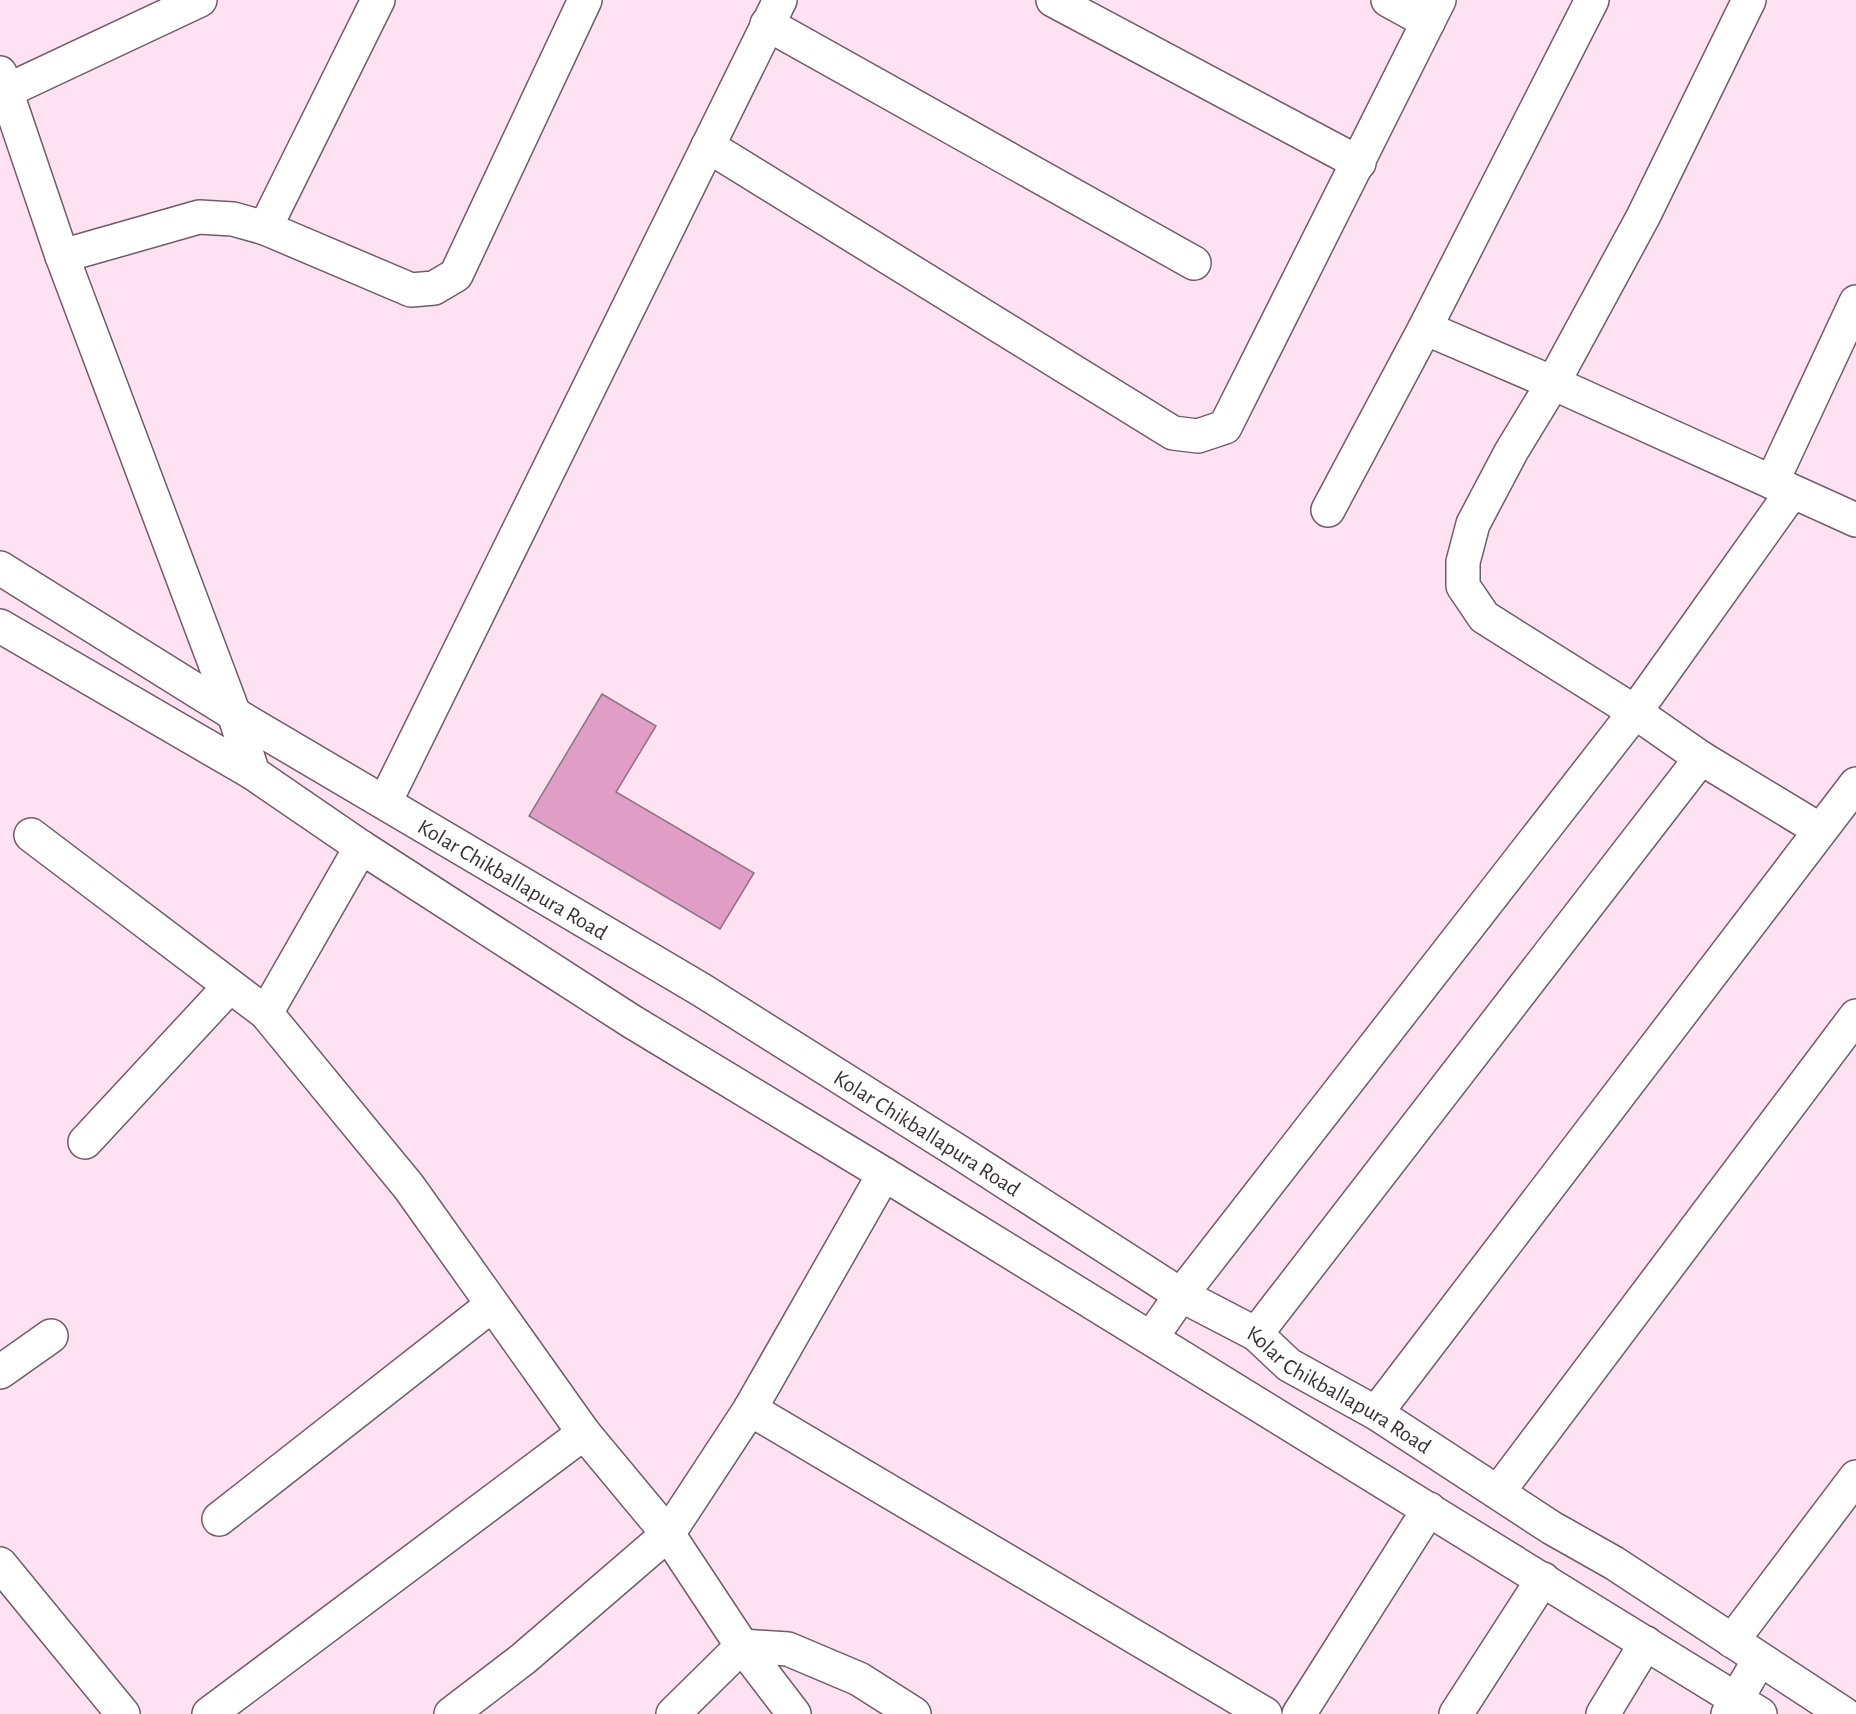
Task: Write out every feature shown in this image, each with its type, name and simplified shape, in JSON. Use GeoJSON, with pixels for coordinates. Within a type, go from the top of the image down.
{"type":"FeatureCollection","features":[{"type":"Feature","properties":{"kind":"street"},"geometry":{"type":"LineString","coordinates":[[200,0],[2,86],[62,255],[234,714],[253,773]]}},
{"type":"Feature","properties":{"kind":"street"},"geometry":{"type":"LineString","coordinates":[[264,228],[378,0]]}},
{"type":"Feature","properties":{"kind":"street"},"geometry":{"type":"LineString","coordinates":[[62,255],[199,217],[233,219],[264,228],[411,290],[434,288],[456,275],[585,0]]}},
{"type":"Feature","properties":{"kind":"street"},"geometry":{"type":"LineString","coordinates":[[1053,0],[1359,163]]}},
{"type":"Feature","properties":{"kind":"street"},"geometry":{"type":"LineString","coordinates":[[708,146],[1173,433],[1198,436],[1225,428],[1434,11],[1388,0]]}},
{"type":"Feature","properties":{"kind":"street"},"geometry":{"type":"LineString","coordinates":[[1328,510],[1425,328],[1592,0]]}},
{"type":"Feature","properties":{"kind":"street"},"geometry":{"type":"LineString","coordinates":[[1749,0],[1643,217],[1473,524],[1463,562],[1463,586],[1484,617],[1635,712],[1701,758],[1820,830]]}},
{"type":"Feature","properties":{"kind":"street"},"geometry":{"type":"LineString","coordinates":[[385,802],[774,12],[1194,263]]}},
{"type":"Feature","properties":{"kind":"street"},"geometry":{"type":"LineString","coordinates":[[1151,1338],[1181,1295],[1635,712],[1782,487],[1856,302]]}},
{"type":"Feature","properties":{"kind":"street"},"geometry":{"type":"LineString","coordinates":[[1425,328],[1553,383],[1856,520]]}},
{"type":"Feature","properties":{"kind":"street","name":"Kolar Chikballapura Road"},"geometry":{"type":"LineString","coordinates":[[0,568],[234,714],[710,995],[1181,1295],[1256,1334],[1289,1365],[1376,1413],[1552,1528],[1614,1563],[1844,1714]]}},
{"type":"Feature","properties":{"kind":"street"},"geometry":{"type":"LineString","coordinates":[[0,626],[253,773],[361,847],[631,1020],[1543,1579],[1646,1643],[1742,1709],[1759,1660]]}},
{"type":"Feature","properties":{"kind":"street"},"geometry":{"type":"LineString","coordinates":[[1256,1334],[1701,758]]}},
{"type":"Feature","properties":{"kind":"street"},"geometry":{"type":"LineString","coordinates":[[1376,1413],[1856,784]]}},
{"type":"Feature","properties":{"kind":"street"},"geometry":{"type":"LineString","coordinates":[[31,835],[266,1013],[408,1186],[584,1433],[668,1534],[742,1646],[794,1714]]}},
{"type":"Feature","properties":{"kind":"street"},"geometry":{"type":"LineString","coordinates":[[266,1013],[361,847]]}},
{"type":"Feature","properties":{"kind":"street"},"geometry":{"type":"LineString","coordinates":[[85,1142],[230,986]]}},
{"type":"Feature","properties":{"kind":"street"},"geometry":{"type":"LineString","coordinates":[[1498,1492],[1856,1016]]}},
{"type":"Feature","properties":{"kind":"street"},"geometry":{"type":"LineString","coordinates":[[451,1714],[524,1659],[668,1534],[750,1409],[884,1174]]}},
{"type":"Feature","properties":{"kind":"street"},"geometry":{"type":"LineString","coordinates":[[219,1519],[492,1305]]}},
{"type":"Feature","properties":{"kind":"street"},"geometry":{"type":"LineString","coordinates":[[0,1372],[51,1336]]}},
{"type":"Feature","properties":{"kind":"street"},"geometry":{"type":"LineString","coordinates":[[750,1409],[1265,1714]]}},
{"type":"Feature","properties":{"kind":"street"},"geometry":{"type":"LineString","coordinates":[[209,1714],[584,1433]]}},
{"type":"Feature","properties":{"kind":"street"},"geometry":{"type":"LineString","coordinates":[[1732,1641],[1856,1478]]}},
{"type":"Feature","properties":{"kind":"street"},"geometry":{"type":"LineString","coordinates":[[1299,1714],[1429,1509]]}},
{"type":"Feature","properties":{"kind":"street"},"geometry":{"type":"LineString","coordinates":[[1456,1714],[1543,1579]]}},
{"type":"Feature","properties":{"kind":"street"},"geometry":{"type":"LineString","coordinates":[[6,1582],[123,1714]]}},
{"type":"Feature","properties":{"kind":"street"},"geometry":{"type":"LineString","coordinates":[[1603,1714],[1646,1643]]}},
{"type":"Feature","properties":{"kind":"street"},"geometry":{"type":"LineString","coordinates":[[673,1714],[742,1646],[788,1649],[859,1679],[914,1714]]}},
{"type":"Feature","properties":{"kind":"building"},"geometry":{"type":"Polygon","coordinates":[[[602,694],[656,726],[616,792],[754,873],[720,929],[529,816],[602,694]]]}}]}
